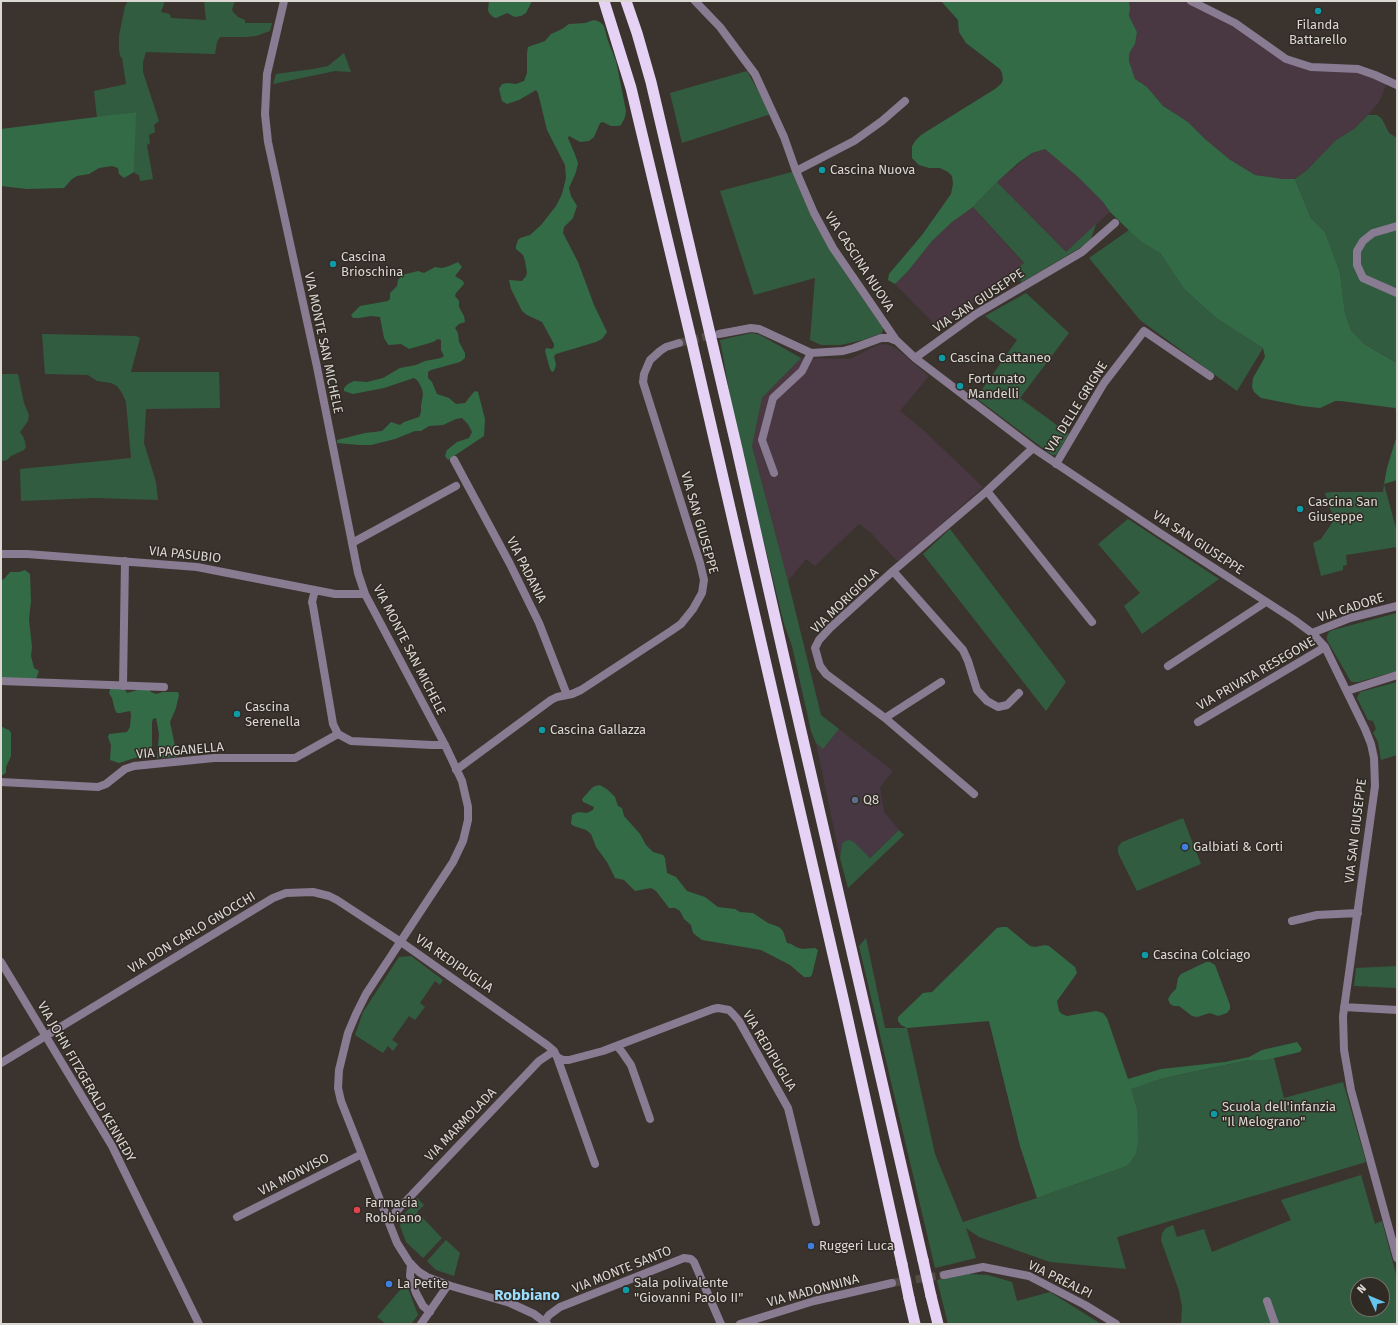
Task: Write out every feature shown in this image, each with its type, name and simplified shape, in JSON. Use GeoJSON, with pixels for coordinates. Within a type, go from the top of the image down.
{"type":"FeatureCollection","features":[{"type":"Feature","properties":{"kind":"highway"},"geometry":{"type":"LineString","coordinates":[[604,1],[631,88],[700,373],[843,998],[915,1324]]}},
{"type":"Feature","properties":{"kind":"highway"},"geometry":{"type":"LineString","coordinates":[[626,1],[638,33],[653,90],[734,434],[788,676],[938,1324]]}},
{"type":"Feature","properties":{"kind":"street","name":"VIA MONTE SAN MICHELE"},"geometry":{"type":"LineString","coordinates":[[284,1],[268,74],[265,114],[268,142],[316,361],[358,573],[365,594],[445,745],[462,781],[468,807],[468,820],[463,841],[453,862],[366,994],[356,1014],[348,1033],[339,1070],[338,1088],[341,1100],[400,1250],[411,1264],[427,1277],[448,1285],[510,1303],[534,1314],[546,1323]]}},
{"type":"Feature","properties":{"kind":"street","name":"VIA CASCINA NUOVA"},"geometry":{"type":"LineString","coordinates":[[696,1],[720,26],[755,74],[784,137],[796,171],[814,213],[833,248],[897,341]]}},
{"type":"Feature","properties":{"kind":"street"},"geometry":{"type":"LineString","coordinates":[[1191,1],[1235,23],[1286,59],[1311,67],[1358,69],[1397,85]]}},
{"type":"Feature","properties":{"kind":"street"},"geometry":{"type":"LineString","coordinates":[[796,171],[854,141],[882,122],[904,101]]}},
{"type":"Feature","properties":{"kind":"street","name":"VIA SAN GIUSEPPE"},"geometry":{"type":"LineString","coordinates":[[915,358],[976,314],[1082,252],[1115,223]]}},
{"type":"Feature","properties":{"kind":"street"},"geometry":{"type":"LineString","coordinates":[[1397,226],[1373,233],[1363,241],[1357,251],[1357,265],[1363,278],[1397,293]]}},
{"type":"Feature","properties":{"kind":"street"},"geometry":{"type":"LineString","coordinates":[[719,334],[751,328],[759,329],[811,353],[843,351],[881,338],[889,338],[897,341]]}},
{"type":"Feature","properties":{"kind":"street","name":"VIA DELLE GRIGNE"},"geometry":{"type":"LineString","coordinates":[[1056,464],[1104,383],[1144,331],[1210,376]]}},
{"type":"Feature","properties":{"kind":"street","name":"VIA SAN GIUSEPPE"},"geometry":{"type":"LineString","coordinates":[[897,341],[915,358],[1033,448],[1293,619],[1312,633],[1325,648],[1347,691],[1371,744],[1374,758],[1376,786],[1344,1007],[1344,1050],[1351,1090],[1397,1258]]}},
{"type":"Feature","properties":{"kind":"street","name":"VIA SAN GIUSEPPE"},"geometry":{"type":"LineString","coordinates":[[456,770],[551,700],[581,690],[671,631],[694,609],[702,593],[704,580],[643,382],[644,374],[650,360],[666,347],[679,343]]}},
{"type":"Feature","properties":{"kind":"street"},"geometry":{"type":"LineString","coordinates":[[774,473],[762,440],[773,398],[802,371],[811,353]]}},
{"type":"Feature","properties":{"kind":"street","name":"VIA MORIGIOLA"},"geometry":{"type":"LineString","coordinates":[[885,718],[826,674],[820,666],[815,648],[819,640],[830,628],[893,571],[987,491],[1033,448]]}},
{"type":"Feature","properties":{"kind":"street","name":"VIA PADANIA"},"geometry":{"type":"LineString","coordinates":[[454,460],[520,584],[538,623],[567,695]]}},
{"type":"Feature","properties":{"kind":"street"},"geometry":{"type":"LineString","coordinates":[[352,542],[456,486]]}},
{"type":"Feature","properties":{"kind":"street"},"geometry":{"type":"LineString","coordinates":[[987,491],[1092,622]]}},
{"type":"Feature","properties":{"kind":"street","name":"VIA PASUBIO"},"geometry":{"type":"LineString","coordinates":[[1,554],[27,554],[197,567],[315,590],[340,594],[365,594]]}},
{"type":"Feature","properties":{"kind":"street"},"geometry":{"type":"LineString","coordinates":[[123,686],[125,561]]}},
{"type":"Feature","properties":{"kind":"street","name":"VIA MORIGIOLA"},"geometry":{"type":"LineString","coordinates":[[893,571],[963,650],[977,690],[987,701],[998,707],[1007,705],[1019,693]]}},
{"type":"Feature","properties":{"kind":"street"},"geometry":{"type":"LineString","coordinates":[[315,590],[312,602],[333,724],[338,734],[351,741],[445,745]]}},
{"type":"Feature","properties":{"kind":"street"},"geometry":{"type":"LineString","coordinates":[[1168,666],[1266,602]]}},
{"type":"Feature","properties":{"kind":"street","name":"VIA CADORE"},"geometry":{"type":"LineString","coordinates":[[1312,633],[1350,618],[1397,606]]}},
{"type":"Feature","properties":{"kind":"street","name":"VIA PRIVATA RESEGONE"},"geometry":{"type":"LineString","coordinates":[[1198,722],[1325,648]]}},
{"type":"Feature","properties":{"kind":"street"},"geometry":{"type":"LineString","coordinates":[[1347,691],[1397,675]]}},
{"type":"Feature","properties":{"kind":"street"},"geometry":{"type":"LineString","coordinates":[[1,681],[164,688]]}},
{"type":"Feature","properties":{"kind":"street"},"geometry":{"type":"LineString","coordinates":[[942,682],[885,718],[974,794]]}},
{"type":"Feature","properties":{"kind":"street","name":"VIA PAGANELLA"},"geometry":{"type":"LineString","coordinates":[[1,782],[98,788],[106,784],[125,769],[134,766],[214,758],[295,758],[338,734]]}},
{"type":"Feature","properties":{"kind":"street","name":"VIA DON CARLO GNOCCHI"},"geometry":{"type":"LineString","coordinates":[[1,1063],[277,895],[306,891],[329,896],[401,942]]}},
{"type":"Feature","properties":{"kind":"street"},"geometry":{"type":"LineString","coordinates":[[1292,921],[1317,915],[1358,913]]}},
{"type":"Feature","properties":{"kind":"street","name":"VIA REDIPUGLIA"},"geometry":{"type":"LineString","coordinates":[[401,942],[547,1045],[563,1060],[569,1060],[603,1051],[713,1009],[724,1009],[733,1014],[739,1021],[788,1108],[816,1222]]}},
{"type":"Feature","properties":{"kind":"street","name":"VIA JOHN FITZGERALD KENNEDY"},"geometry":{"type":"LineString","coordinates":[[1,962],[112,1146],[199,1324]]}},
{"type":"Feature","properties":{"kind":"street"},"geometry":{"type":"LineString","coordinates":[[1344,1007],[1397,1010]]}},
{"type":"Feature","properties":{"kind":"street"},"geometry":{"type":"LineString","coordinates":[[617,1046],[631,1064],[650,1119]]}},
{"type":"Feature","properties":{"kind":"street"},"geometry":{"type":"LineString","coordinates":[[556,1054],[595,1164]]}},
{"type":"Feature","properties":{"kind":"street","name":"VIA MARMOLADA"},"geometry":{"type":"LineString","coordinates":[[388,1220],[539,1061],[556,1054]]}},
{"type":"Feature","properties":{"kind":"street","name":"VIA MONVISO"},"geometry":{"type":"LineString","coordinates":[[237,1217],[362,1154]]}},
{"type":"Feature","properties":{"kind":"street","name":"VIA MONTE SANTO"},"geometry":{"type":"LineString","coordinates":[[546,1323],[549,1315],[560,1307],[684,1258],[692,1259],[694,1262],[721,1324]]}},
{"type":"Feature","properties":{"kind":"street"},"geometry":{"type":"LineString","coordinates":[[411,1264],[410,1276],[416,1293],[423,1306],[430,1312]]}},
{"type":"Feature","properties":{"kind":"street","name":"VIA PREALPI"},"geometry":{"type":"LineString","coordinates":[[944,1275],[983,1267],[1029,1276],[1085,1305],[1116,1324]]}},
{"type":"Feature","properties":{"kind":"street","name":"VIA MADONNINA"},"geometry":{"type":"LineString","coordinates":[[740,1324],[814,1301],[892,1284]]}},
{"type":"Feature","properties":{"kind":"street"},"geometry":{"type":"LineString","coordinates":[[421,1324],[448,1285]]}},
{"type":"Feature","properties":{"kind":"street"},"geometry":{"type":"LineString","coordinates":[[1267,1301],[1275,1324]]}},
{"type":"Feature","properties":{"kind":"shaded area"},"geometry":{"type":"Polygon","coordinates":[[[1129,1],[1191,1],[1214,12],[1286,59],[1344,68],[1388,81],[1379,102],[1368,115],[1354,129],[1336,140],[1307,170],[1295,179],[1255,175],[1229,159],[1205,139],[1188,122],[1163,106],[1147,87],[1135,79],[1129,61],[1129,55],[1135,44],[1137,32],[1129,16],[1129,1]]]}},
{"type":"Feature","properties":{"kind":"shaded area"},"geometry":{"type":"Polygon","coordinates":[[[1045,149],[1077,176],[1103,202],[1110,212],[1066,252],[997,182],[1032,153],[1045,149]]]}},
{"type":"Feature","properties":{"kind":"shaded area"},"geometry":{"type":"Polygon","coordinates":[[[973,207],[1024,264],[939,329],[895,284],[908,271],[932,241],[952,222],[973,207]]]}},
{"type":"Feature","properties":{"kind":"shaded area"},"geometry":{"type":"Polygon","coordinates":[[[887,344],[897,349],[929,376],[900,411],[921,428],[983,487],[901,560],[896,560],[870,532],[859,524],[815,566],[806,559],[788,581],[752,446],[762,398],[801,358],[850,359],[877,345],[887,344]]]}},
{"type":"Feature","properties":{"kind":"shaded area","name":"Q8"},"geometry":{"type":"Polygon","coordinates":[[[839,729],[893,771],[880,787],[884,812],[899,830],[869,858],[855,843],[841,849],[840,858],[816,743],[823,749],[839,729]]]}},
{"type":"Feature","properties":{"kind":"green space"},"geometry":{"type":"Polygon","coordinates":[[[128,1],[165,1],[161,12],[170,14],[171,18],[206,20],[204,1],[235,1],[232,9],[233,12],[238,17],[245,20],[245,23],[272,23],[270,31],[256,36],[220,37],[217,42],[215,54],[146,52],[143,62],[143,72],[159,121],[154,125],[155,132],[149,135],[150,143],[147,145],[153,179],[140,181],[139,175],[134,172],[135,112],[97,118],[94,91],[126,84],[122,58],[120,56],[119,36],[125,6],[128,1]]]}},
{"type":"Feature","properties":{"kind":"green space"},"geometry":{"type":"Polygon","coordinates":[[[489,1],[532,1],[526,13],[521,16],[515,17],[507,13],[496,18],[489,13],[489,1]]]}},
{"type":"Feature","properties":{"kind":"green space"},"geometry":{"type":"Polygon","coordinates":[[[941,1],[1129,1],[1129,16],[1137,32],[1135,44],[1129,55],[1129,61],[1135,79],[1147,87],[1163,106],[1188,122],[1205,139],[1229,159],[1255,175],[1295,179],[1311,218],[1325,232],[1340,272],[1345,313],[1351,330],[1364,344],[1397,363],[1397,410],[1395,408],[1341,401],[1335,401],[1320,408],[1261,398],[1254,392],[1252,387],[1253,378],[1265,357],[1263,348],[1216,318],[1184,289],[1160,253],[1141,242],[1110,212],[1103,202],[1077,176],[1045,149],[1032,153],[1018,163],[973,207],[952,222],[932,241],[908,271],[895,284],[888,280],[889,274],[922,235],[951,194],[953,184],[952,176],[948,172],[940,168],[929,168],[919,165],[912,158],[912,146],[921,135],[995,89],[1003,80],[1000,69],[966,43],[959,32],[958,20],[941,1]]]}},
{"type":"Feature","properties":{"kind":"green space"},"geometry":{"type":"Polygon","coordinates":[[[594,20],[600,22],[604,26],[616,61],[626,111],[621,125],[611,126],[603,122],[600,123],[594,137],[589,141],[580,142],[569,136],[568,138],[578,163],[569,188],[571,196],[577,206],[573,218],[564,227],[563,233],[578,262],[594,305],[607,332],[602,339],[596,342],[556,354],[554,356],[556,365],[554,371],[552,372],[545,351],[546,348],[552,349],[554,344],[542,322],[522,311],[511,289],[509,280],[522,281],[526,276],[527,273],[523,255],[516,249],[518,240],[530,235],[541,225],[556,206],[562,194],[566,178],[565,165],[547,130],[536,90],[519,100],[507,104],[502,101],[499,89],[502,84],[516,84],[524,81],[527,73],[528,47],[545,41],[551,34],[569,24],[585,23],[594,20]]]}},
{"type":"Feature","properties":{"kind":"green space"},"geometry":{"type":"Polygon","coordinates":[[[344,53],[351,72],[335,71],[273,84],[276,74],[328,66],[344,53]]]}},
{"type":"Feature","properties":{"kind":"green space"},"geometry":{"type":"Polygon","coordinates":[[[747,71],[771,114],[682,143],[670,93],[747,71]]]}},
{"type":"Feature","properties":{"kind":"green space"},"geometry":{"type":"Polygon","coordinates":[[[136,112],[134,172],[124,178],[119,174],[118,168],[112,166],[99,168],[89,174],[77,176],[64,188],[27,189],[1,186],[1,129],[136,112]]]}},
{"type":"Feature","properties":{"kind":"green space"},"geometry":{"type":"Polygon","coordinates":[[[1368,115],[1377,115],[1382,119],[1389,133],[1397,138],[1397,363],[1364,344],[1351,330],[1345,313],[1340,272],[1325,232],[1311,218],[1295,179],[1307,170],[1336,140],[1354,129],[1368,115]]]}},
{"type":"Feature","properties":{"kind":"green space"},"geometry":{"type":"Polygon","coordinates":[[[792,172],[815,224],[843,270],[883,328],[882,333],[863,340],[841,345],[821,345],[810,340],[815,278],[754,295],[720,191],[792,172]]]}},
{"type":"Feature","properties":{"kind":"green space"},"geometry":{"type":"Polygon","coordinates":[[[997,182],[1066,252],[1096,224],[1090,242],[1022,282],[1012,273],[1024,263],[973,207],[997,182]]]}},
{"type":"Feature","properties":{"kind":"green space"},"geometry":{"type":"Polygon","coordinates":[[[1129,230],[1141,242],[1160,253],[1184,289],[1216,318],[1263,348],[1237,391],[1140,320],[1089,258],[1129,230]]]}},
{"type":"Feature","properties":{"kind":"green space"},"geometry":{"type":"Polygon","coordinates":[[[458,262],[462,267],[455,276],[463,281],[464,284],[455,296],[459,301],[459,307],[464,316],[465,322],[459,324],[455,328],[458,333],[459,342],[465,353],[465,358],[460,362],[431,370],[428,372],[428,378],[432,382],[437,394],[449,398],[456,404],[465,403],[475,391],[478,392],[485,419],[484,436],[448,460],[445,456],[447,450],[457,442],[469,438],[472,432],[468,424],[462,418],[443,425],[429,426],[421,431],[415,431],[395,439],[371,445],[337,443],[337,440],[365,433],[382,431],[391,422],[400,425],[404,422],[419,417],[421,412],[423,395],[422,389],[418,381],[414,378],[384,388],[353,394],[344,391],[344,388],[348,384],[354,381],[367,382],[383,378],[400,368],[416,365],[444,356],[441,350],[441,340],[438,339],[433,342],[409,349],[401,344],[389,345],[384,338],[380,317],[371,316],[353,318],[351,315],[360,306],[388,301],[390,299],[390,293],[397,286],[398,280],[402,275],[418,271],[424,273],[435,267],[442,268],[458,262]]]}},
{"type":"Feature","properties":{"kind":"green space"},"geometry":{"type":"Polygon","coordinates":[[[1026,293],[1069,333],[1020,398],[1069,434],[1056,455],[1052,455],[976,398],[1017,340],[985,316],[1026,293]]]}},
{"type":"Feature","properties":{"kind":"green space"},"geometry":{"type":"Polygon","coordinates":[[[752,333],[760,335],[801,358],[762,398],[752,446],[788,581],[821,715],[839,729],[823,749],[816,743],[811,731],[792,646],[784,624],[735,424],[720,340],[752,333]]]}},
{"type":"Feature","properties":{"kind":"green space"},"geometry":{"type":"Polygon","coordinates":[[[42,334],[136,336],[140,338],[131,372],[219,372],[220,408],[146,409],[144,443],[156,482],[158,500],[95,498],[21,501],[20,469],[131,458],[126,402],[117,386],[111,383],[97,381],[88,375],[45,374],[42,334]]]}},
{"type":"Feature","properties":{"kind":"green space"},"geometry":{"type":"Polygon","coordinates":[[[1,374],[18,374],[24,403],[29,415],[28,421],[20,432],[24,438],[26,447],[24,450],[11,456],[7,460],[2,461],[1,458],[1,374]]]}},
{"type":"Feature","properties":{"kind":"green space"},"geometry":{"type":"Polygon","coordinates":[[[1397,435],[1397,480],[1384,484],[1387,468],[1397,435]]]}},
{"type":"Feature","properties":{"kind":"green space"},"geometry":{"type":"Polygon","coordinates":[[[1384,484],[1397,532],[1397,547],[1346,555],[1347,565],[1343,566],[1343,570],[1321,576],[1313,543],[1321,539],[1334,520],[1325,493],[1383,492],[1384,484]]]}},
{"type":"Feature","properties":{"kind":"green space"},"geometry":{"type":"Polygon","coordinates":[[[1128,519],[1219,579],[1142,634],[1124,606],[1140,593],[1098,544],[1128,519]]]}},
{"type":"Feature","properties":{"kind":"green space"},"geometry":{"type":"Polygon","coordinates":[[[950,529],[1066,682],[1046,711],[923,554],[950,529]]]}},
{"type":"Feature","properties":{"kind":"green space"},"geometry":{"type":"Polygon","coordinates":[[[25,570],[30,574],[31,601],[29,619],[32,647],[31,656],[34,668],[39,671],[36,679],[1,680],[1,580],[4,579],[10,572],[25,570]]]}},
{"type":"Feature","properties":{"kind":"green space"},"geometry":{"type":"Polygon","coordinates":[[[1397,613],[1397,671],[1358,682],[1352,682],[1327,640],[1329,632],[1397,613]]]}},
{"type":"Feature","properties":{"kind":"green space"},"geometry":{"type":"Polygon","coordinates":[[[1397,682],[1397,755],[1381,760],[1378,742],[1373,733],[1376,729],[1373,721],[1368,720],[1357,698],[1360,692],[1397,682]]]}},
{"type":"Feature","properties":{"kind":"green space"},"geometry":{"type":"Polygon","coordinates":[[[111,686],[123,686],[127,693],[148,687],[151,692],[156,694],[163,692],[178,692],[179,695],[176,708],[170,722],[175,746],[182,755],[176,757],[157,758],[159,734],[156,718],[153,719],[152,722],[152,750],[150,756],[147,758],[138,757],[119,763],[110,760],[111,745],[108,737],[109,734],[127,732],[130,727],[131,714],[130,711],[117,713],[109,693],[111,686]]]}},
{"type":"Feature","properties":{"kind":"green space"},"geometry":{"type":"Polygon","coordinates":[[[1,726],[9,730],[11,733],[11,756],[6,767],[6,773],[1,776],[1,726]]]}},
{"type":"Feature","properties":{"kind":"green space"},"geometry":{"type":"Polygon","coordinates":[[[600,785],[615,797],[618,806],[622,808],[624,816],[640,834],[646,845],[653,852],[663,855],[665,858],[667,873],[676,877],[687,891],[705,897],[718,907],[735,909],[740,912],[753,913],[768,923],[779,927],[783,931],[787,943],[802,949],[815,948],[818,950],[812,975],[810,977],[804,977],[790,965],[761,950],[702,940],[693,933],[691,925],[684,919],[680,911],[675,908],[669,908],[656,891],[651,888],[635,891],[624,880],[615,878],[607,862],[596,847],[591,834],[586,830],[571,824],[572,815],[578,812],[587,813],[593,810],[594,807],[583,802],[582,799],[592,788],[600,785]]]}},
{"type":"Feature","properties":{"kind":"green space"},"geometry":{"type":"Polygon","coordinates":[[[1183,818],[1201,864],[1137,891],[1118,853],[1118,847],[1122,842],[1183,818]]]}},
{"type":"Feature","properties":{"kind":"green space"},"geometry":{"type":"Polygon","coordinates":[[[899,830],[904,835],[848,888],[840,858],[842,844],[845,841],[850,840],[870,858],[899,830]]]}},
{"type":"Feature","properties":{"kind":"green space"},"geometry":{"type":"Polygon","coordinates":[[[1007,927],[1030,946],[1049,946],[1075,967],[1077,973],[1057,1001],[1059,1011],[1067,1016],[1096,1011],[1103,1013],[1107,1018],[1128,1079],[1161,1069],[1225,1062],[1249,1057],[1262,1050],[1297,1042],[1302,1049],[1300,1052],[1265,1060],[1249,1060],[1164,1078],[1131,1089],[1137,1109],[1138,1141],[1136,1153],[1127,1166],[1037,1198],[1020,1146],[989,1021],[907,1028],[901,1025],[898,1021],[898,1017],[923,993],[932,992],[997,928],[1007,927]]]}},
{"type":"Feature","properties":{"kind":"green space"},"geometry":{"type":"Polygon","coordinates":[[[866,938],[885,1028],[907,1028],[935,1154],[963,1222],[1037,1198],[1127,1166],[1137,1119],[1137,1109],[1130,1089],[1164,1078],[1249,1060],[1274,1058],[1284,1098],[1343,1082],[1366,1162],[1117,1237],[1126,1269],[1050,1262],[979,1237],[966,1228],[976,1258],[935,1268],[859,946],[866,938]]]}},
{"type":"Feature","properties":{"kind":"green space"},"geometry":{"type":"Polygon","coordinates":[[[411,956],[443,980],[440,985],[435,981],[420,1003],[425,1007],[415,1020],[409,1016],[392,1040],[398,1044],[393,1051],[388,1046],[383,1053],[355,1035],[363,1012],[399,957],[411,956]]]}},
{"type":"Feature","properties":{"kind":"green space"},"geometry":{"type":"Polygon","coordinates":[[[1206,962],[1210,962],[1215,965],[1230,1005],[1230,1009],[1227,1013],[1218,1016],[1210,1013],[1197,1017],[1192,1016],[1179,1006],[1170,1004],[1168,999],[1176,989],[1178,978],[1181,974],[1206,962]]]}},
{"type":"Feature","properties":{"kind":"green space"},"geometry":{"type":"Polygon","coordinates":[[[1397,966],[1397,988],[1354,986],[1356,968],[1397,966]]]}},
{"type":"Feature","properties":{"kind":"green space"},"geometry":{"type":"Polygon","coordinates":[[[1361,1175],[1375,1224],[1382,1221],[1397,1278],[1397,1324],[1181,1324],[1182,1307],[1179,1291],[1161,1240],[1162,1233],[1166,1228],[1173,1225],[1177,1237],[1204,1229],[1212,1252],[1291,1220],[1281,1200],[1361,1175]]]}},
{"type":"Feature","properties":{"kind":"green space"},"geometry":{"type":"Polygon","coordinates":[[[417,1198],[424,1205],[417,1212],[442,1238],[423,1258],[406,1242],[400,1226],[403,1216],[417,1198]]]}},
{"type":"Feature","properties":{"kind":"green space"},"geometry":{"type":"Polygon","coordinates":[[[446,1240],[460,1253],[454,1276],[436,1270],[427,1261],[446,1240]]]}},
{"type":"Feature","properties":{"kind":"green space"},"geometry":{"type":"Polygon","coordinates":[[[968,1274],[988,1275],[1012,1282],[1017,1301],[1050,1292],[1101,1324],[948,1324],[937,1280],[968,1274]]]}},
{"type":"Feature","properties":{"kind":"green space"},"geometry":{"type":"Polygon","coordinates":[[[406,1283],[418,1315],[411,1324],[386,1324],[377,1317],[406,1283]]]}},
{"type":"Feature","properties":{"kind":"tunnel"},"geometry":{"type":"LineString","coordinates":[[679,343],[716,334]]}},
{"type":"Feature","properties":{"kind":"tunnel"},"geometry":{"type":"LineString","coordinates":[[892,1283],[944,1275]]}},
{"type":"Feature","properties":{"kind":"place","name":"Filanda Battarello"},"geometry":{"type":"Point","coordinates":[1318,11]}},
{"type":"Feature","properties":{"kind":"place","name":"Cascina Nuova"},"geometry":{"type":"Point","coordinates":[822,170]}},
{"type":"Feature","properties":{"kind":"place","name":"Cascina Brioschina"},"geometry":{"type":"Point","coordinates":[333,264]}},
{"type":"Feature","properties":{"kind":"place","name":"Cascina Cattaneo"},"geometry":{"type":"Point","coordinates":[942,358]}},
{"type":"Feature","properties":{"kind":"place","name":"Fortunato Mandelli"},"geometry":{"type":"Point","coordinates":[960,386]}},
{"type":"Feature","properties":{"kind":"place","name":"Cascina San Giuseppe"},"geometry":{"type":"Point","coordinates":[1300,509]}},
{"type":"Feature","properties":{"kind":"place","name":"Cascina Serenella"},"geometry":{"type":"Point","coordinates":[237,714]}},
{"type":"Feature","properties":{"kind":"place","name":"Cascina Gallazza"},"geometry":{"type":"Point","coordinates":[542,730]}},
{"type":"Feature","properties":{"kind":"place","name":"Q8"},"geometry":{"type":"Point","coordinates":[855,800]}},
{"type":"Feature","properties":{"kind":"place","name":"Galbiati & Corti"},"geometry":{"type":"Point","coordinates":[1185,847]}},
{"type":"Feature","properties":{"kind":"place","name":"Cascina Colciago"},"geometry":{"type":"Point","coordinates":[1145,955]}},
{"type":"Feature","properties":{"kind":"place","name":"Scuola dell'infanzia \"Il Melograno\""},"geometry":{"type":"Point","coordinates":[1214,1114]}},
{"type":"Feature","properties":{"kind":"place","name":"Farmacia Robbiano"},"geometry":{"type":"Point","coordinates":[357,1210]}},
{"type":"Feature","properties":{"kind":"place","name":"Ruggeri Luca"},"geometry":{"type":"Point","coordinates":[811,1246]}},
{"type":"Feature","properties":{"kind":"place","name":"La Petite"},"geometry":{"type":"Point","coordinates":[389,1284]}},
{"type":"Feature","properties":{"kind":"place","name":"Sala polivalente \"Giovanni Paolo II\""},"geometry":{"type":"Point","coordinates":[626,1290]}},
{"type":"Feature","properties":{"kind":"district","name":"Robbiano"},"geometry":{"type":"Point","coordinates":[527,1296]}}]}
